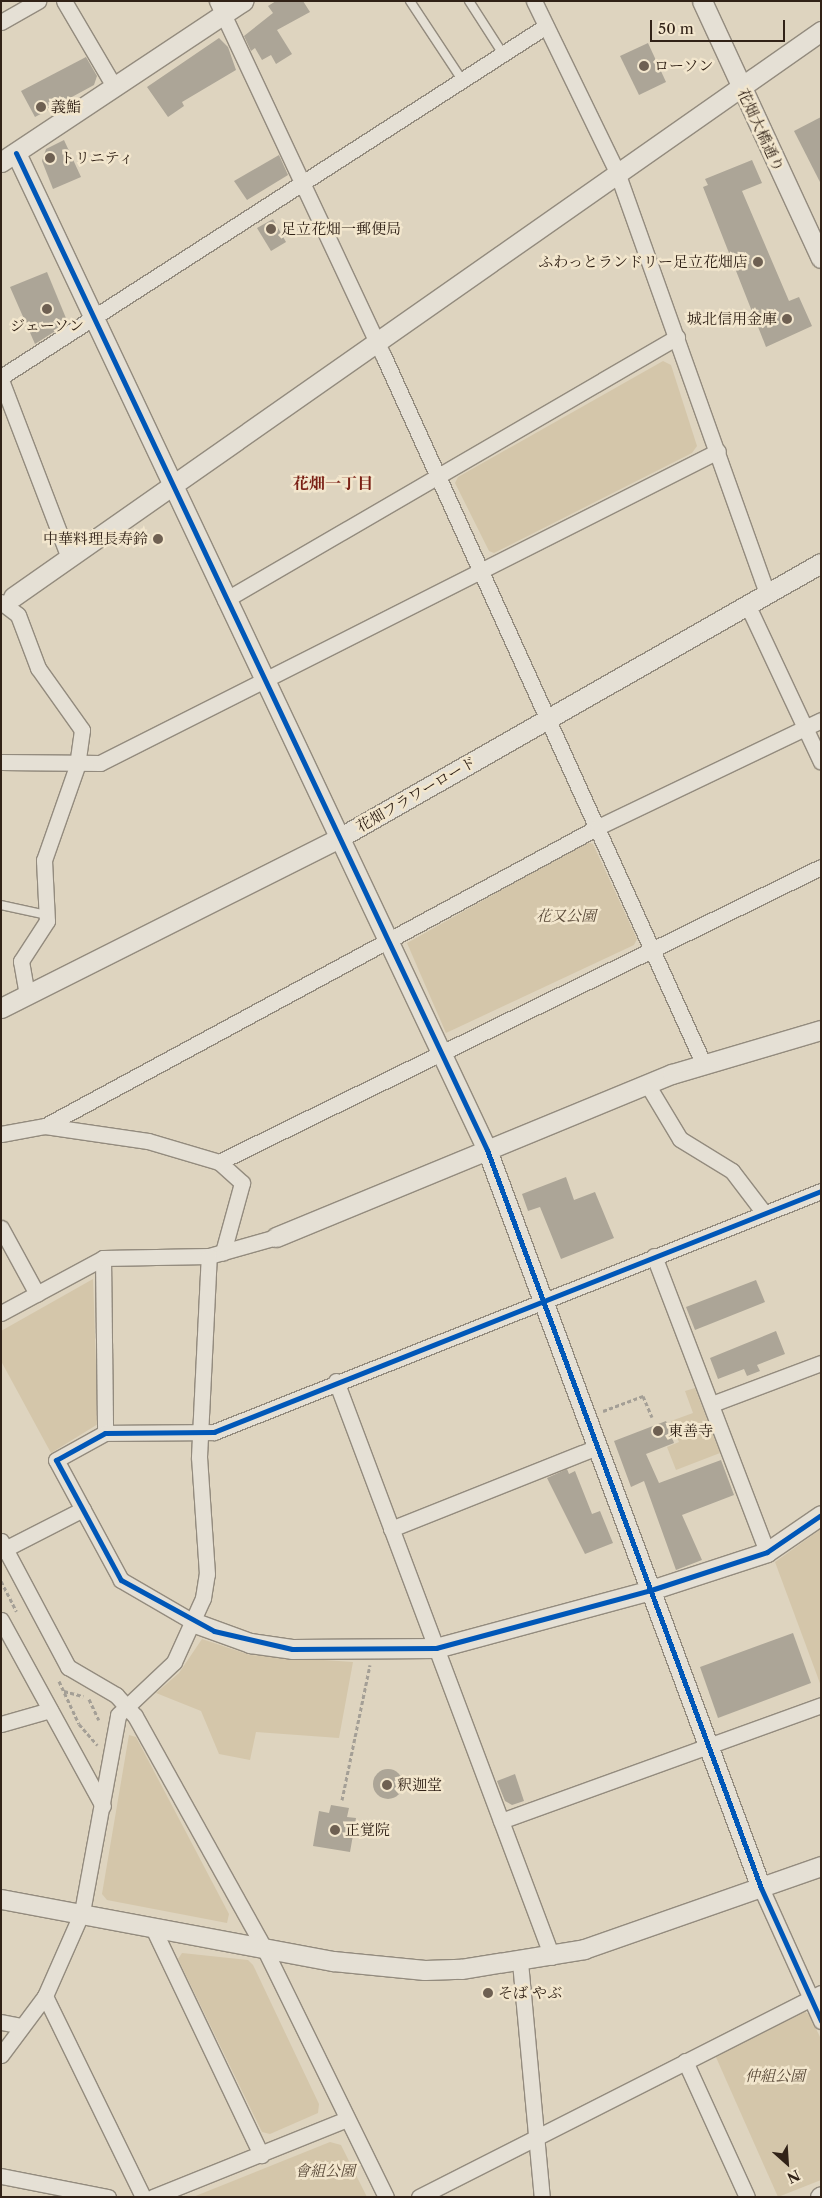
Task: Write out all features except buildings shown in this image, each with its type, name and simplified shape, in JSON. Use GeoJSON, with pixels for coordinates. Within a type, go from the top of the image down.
{"type":"FeatureCollection","features":[{"type":"Feature","properties":{"kind":"street"},"geometry":{"type":"LineString","coordinates":[[1,22],[38,1]]}},
{"type":"Feature","properties":{"kind":"street"},"geometry":{"type":"LineString","coordinates":[[64,1],[115,88]]}},
{"type":"Feature","properties":{"kind":"street"},"geometry":{"type":"LineString","coordinates":[[243,1],[221,8],[115,88],[9,158],[94,318],[263,682],[340,838],[487,1150],[761,1888],[816,1996],[821,2021]]}},
{"type":"Feature","properties":{"kind":"street"},"geometry":{"type":"LineString","coordinates":[[534,1],[617,172],[718,451],[767,593]]}},
{"type":"Feature","properties":{"kind":"street","name":"花畑大橋通り"},"geometry":{"type":"LineString","coordinates":[[702,1],[821,258]]}},
{"type":"Feature","properties":{"kind":"street"},"geometry":{"type":"LineString","coordinates":[[221,8],[377,341],[653,948],[704,1065]]}},
{"type":"Feature","properties":{"kind":"street"},"geometry":{"type":"LineString","coordinates":[[68,558],[1,378],[546,26]]}},
{"type":"Feature","properties":{"kind":"street"},"geometry":{"type":"LineString","coordinates":[[27,996],[21,962],[47,915],[44,860],[77,766],[82,730],[38,668],[18,615],[6,601],[821,31]]}},
{"type":"Feature","properties":{"kind":"street"},"geometry":{"type":"LineString","coordinates":[[225,600],[439,479],[677,337]]}},
{"type":"Feature","properties":{"kind":"street"},"geometry":{"type":"LineString","coordinates":[[1,762],[77,766],[100,764],[718,451]]}},
{"type":"Feature","properties":{"kind":"street","name":"花畑フラワーロード"},"geometry":{"type":"LineString","coordinates":[[1,1008],[340,838],[821,563]]}},
{"type":"Feature","properties":{"kind":"street"},"geometry":{"type":"LineString","coordinates":[[747,604],[821,762]]}},
{"type":"Feature","properties":{"kind":"street"},"geometry":{"type":"LineString","coordinates":[[1,1134],[45,1126],[598,827],[821,720]]}},
{"type":"Feature","properties":{"kind":"street"},"geometry":{"type":"LineString","coordinates":[[219,1162],[653,948],[820,871]]}},
{"type":"Feature","properties":{"kind":"street"},"geometry":{"type":"LineString","coordinates":[[1,1313],[103,1258],[216,1254],[276,1237],[647,1084],[821,1030]]}},
{"type":"Feature","properties":{"kind":"street"},"geometry":{"type":"LineString","coordinates":[[647,1084],[680,1139],[732,1171],[764,1213]]}},
{"type":"Feature","properties":{"kind":"street"},"geometry":{"type":"LineString","coordinates":[[1,2055],[45,1996],[82,1912],[103,1806],[118,1715],[174,1662],[195,1623],[207,1574],[199,1457],[204,1434],[216,1254],[242,1184],[219,1162],[148,1141],[45,1126]]}},
{"type":"Feature","properties":{"kind":"street"},"geometry":{"type":"LineString","coordinates":[[821,1191],[542,1299],[204,1434],[105,1433],[56,1460],[121,1580],[195,1623],[250,1643],[284,1648],[373,1650],[436,1648],[651,1590],[768,1552],[821,1515]]}},
{"type":"Feature","properties":{"kind":"street"},"geometry":{"type":"LineString","coordinates":[[1,1228],[37,1294]]}},
{"type":"Feature","properties":{"kind":"street"},"geometry":{"type":"LineString","coordinates":[[654,1256],[768,1552]]}},
{"type":"Feature","properties":{"kind":"street"},"geometry":{"type":"LineString","coordinates":[[103,1258],[105,1433]]}},
{"type":"Feature","properties":{"kind":"street"},"geometry":{"type":"LineString","coordinates":[[712,1404],[821,1363]]}},
{"type":"Feature","properties":{"kind":"street"},"geometry":{"type":"LineString","coordinates":[[336,1381],[552,1957]]}},
{"type":"Feature","properties":{"kind":"street"},"geometry":{"type":"LineString","coordinates":[[391,1529],[597,1447]]}},
{"type":"Feature","properties":{"kind":"street"},"geometry":{"type":"LineString","coordinates":[[83,1510],[3,1547],[68,1667],[116,1695],[126,1706],[264,1948],[386,2197]]}},
{"type":"Feature","properties":{"kind":"street"},"geometry":{"type":"LineString","coordinates":[[1,1620],[103,1806]]}},
{"type":"Feature","properties":{"kind":"street"},"geometry":{"type":"LineString","coordinates":[[501,1821],[821,1705]]}},
{"type":"Feature","properties":{"kind":"street"},"geometry":{"type":"LineString","coordinates":[[1,1724],[50,1710]]}},
{"type":"Feature","properties":{"kind":"street"},"geometry":{"type":"LineString","coordinates":[[1,1899],[82,1912],[264,1948],[425,1970],[520,1962],[552,1957],[761,1888],[821,1866]]}},
{"type":"Feature","properties":{"kind":"street"},"geometry":{"type":"LineString","coordinates":[[152,1926],[260,2155]]}},
{"type":"Feature","properties":{"kind":"street"},"geometry":{"type":"LineString","coordinates":[[520,1962],[538,2138],[542,2197]]}},
{"type":"Feature","properties":{"kind":"street"},"geometry":{"type":"LineString","coordinates":[[45,1996],[143,2197]]}},
{"type":"Feature","properties":{"kind":"street"},"geometry":{"type":"LineString","coordinates":[[419,2197],[816,1996]]}},
{"type":"Feature","properties":{"kind":"street"},"geometry":{"type":"LineString","coordinates":[[1,2022],[22,2026]]}},
{"type":"Feature","properties":{"kind":"street"},"geometry":{"type":"LineString","coordinates":[[685,2061],[748,2197]]}},
{"type":"Feature","properties":{"kind":"street"},"geometry":{"type":"LineString","coordinates":[[153,2197],[347,2119]]}},
{"type":"Feature","properties":{"kind":"street"},"geometry":{"type":"LineString","coordinates":[[1,2176],[108,2197]]}},
{"type":"Feature","properties":{"kind":"lane"},"geometry":{"type":"LineString","coordinates":[[410,1],[462,80]]}},
{"type":"Feature","properties":{"kind":"lane"},"geometry":{"type":"LineString","coordinates":[[469,1],[503,54]]}},
{"type":"Feature","properties":{"kind":"lane"},"geometry":{"type":"LineString","coordinates":[[1,906],[47,915]]}},
{"type":"Feature","properties":{"kind":"path"},"geometry":{"type":"LineString","coordinates":[[598,1413],[643,1396],[652,1417]]}},
{"type":"Feature","properties":{"kind":"path"},"geometry":{"type":"LineString","coordinates":[[342,1800],[373,1650]]}},
{"type":"Feature","properties":{"kind":"path"},"geometry":{"type":"LineString","coordinates":[[64,1691],[93,1703],[99,1728]]}},
{"type":"Feature","properties":{"kind":"path"},"geometry":{"type":"LineString","coordinates":[[88,1746],[98,1734]]}},
{"type":"Feature","properties":{"kind":"green space"},"geometry":{"type":"Polygon","coordinates":[[[663,361],[671,365],[697,446],[692,453],[494,553],[489,551],[455,483],[458,477],[663,361]]]}},
{"type":"Feature","properties":{"kind":"green space","name":"花又公園"},"geometry":{"type":"Polygon","coordinates":[[[587,842],[593,844],[637,939],[634,945],[446,1033],[407,943],[587,842]]]}},
{"type":"Feature","properties":{"kind":"green space"},"geometry":{"type":"Polygon","coordinates":[[[93,1279],[98,1424],[51,1453],[1,1361],[1,1331],[93,1279]]]}},
{"type":"Feature","properties":{"kind":"green space"},"geometry":{"type":"Polygon","coordinates":[[[695,1388],[720,1453],[676,1470],[667,1447],[679,1442],[671,1421],[693,1413],[685,1391],[695,1388]]]}},
{"type":"Feature","properties":{"kind":"green space"},"geometry":{"type":"Polygon","coordinates":[[[821,1529],[821,1686],[775,1562],[821,1529]]]}},
{"type":"Feature","properties":{"kind":"green space"},"geometry":{"type":"Polygon","coordinates":[[[202,1639],[250,1655],[353,1662],[339,1738],[256,1732],[250,1760],[219,1754],[201,1711],[156,1693],[179,1673],[202,1639]]]}},
{"type":"Feature","properties":{"kind":"green space"},"geometry":{"type":"Polygon","coordinates":[[[129,1735],[136,1737],[229,1914],[227,1923],[107,1900],[102,1894],[129,1735]]]}},
{"type":"Feature","properties":{"kind":"green space"},"geometry":{"type":"Polygon","coordinates":[[[182,1953],[248,1960],[253,1965],[319,2104],[318,2113],[270,2134],[262,2132],[178,1959],[182,1953]]]}},
{"type":"Feature","properties":{"kind":"green space","name":"仲組公園"},"geometry":{"type":"Polygon","coordinates":[[[801,2010],[809,2014],[821,2039],[821,2180],[778,2197],[715,2055],[801,2010]]]}},
{"type":"Feature","properties":{"kind":"green space","name":"會組公園"},"geometry":{"type":"Polygon","coordinates":[[[330,2142],[341,2145],[367,2197],[193,2197],[330,2142]]]}},
{"type":"Feature","properties":{"kind":"cycle path"},"geometry":{"type":"LineString","coordinates":[[16,153],[487,1150],[761,1888],[821,2021]]}},
{"type":"Feature","properties":{"kind":"cycle path"},"geometry":{"type":"LineString","coordinates":[[821,1191],[214,1432],[105,1433],[56,1460],[121,1580],[214,1631],[292,1649],[436,1648],[651,1590],[767,1552],[821,1515]]}},
{"type":"Feature","properties":{"kind":"place","name":"ローソン"},"geometry":{"type":"Point","coordinates":[644,66]}},
{"type":"Feature","properties":{"kind":"place","name":"義鮨"},"geometry":{"type":"Point","coordinates":[41,107]}},
{"type":"Feature","properties":{"kind":"place","name":"トリニティ"},"geometry":{"type":"Point","coordinates":[50,158]}},
{"type":"Feature","properties":{"kind":"place","name":"足立花畑一郵便局"},"geometry":{"type":"Point","coordinates":[271,229]}},
{"type":"Feature","properties":{"kind":"place","name":"ふわっとランドリー足立花畑店"},"geometry":{"type":"Point","coordinates":[758,262]}},
{"type":"Feature","properties":{"kind":"place","name":"ジェーソン"},"geometry":{"type":"Point","coordinates":[47,309]}},
{"type":"Feature","properties":{"kind":"place","name":"城北信用金庫"},"geometry":{"type":"Point","coordinates":[787,319]}},
{"type":"Feature","properties":{"kind":"place","name":"中華料理長寿鈴"},"geometry":{"type":"Point","coordinates":[158,539]}},
{"type":"Feature","properties":{"kind":"place","name":"東善寺"},"geometry":{"type":"Point","coordinates":[658,1431]}},
{"type":"Feature","properties":{"kind":"place","name":"釈迦堂"},"geometry":{"type":"Point","coordinates":[387,1785]}},
{"type":"Feature","properties":{"kind":"place","name":"正覚院"},"geometry":{"type":"Point","coordinates":[335,1830]}},
{"type":"Feature","properties":{"kind":"place","name":"そば やぶ"},"geometry":{"type":"Point","coordinates":[488,1993]}},
{"type":"Feature","properties":{"kind":"district","name":"花畑一丁目"},"geometry":{"type":"Point","coordinates":[333,483]}}]}
